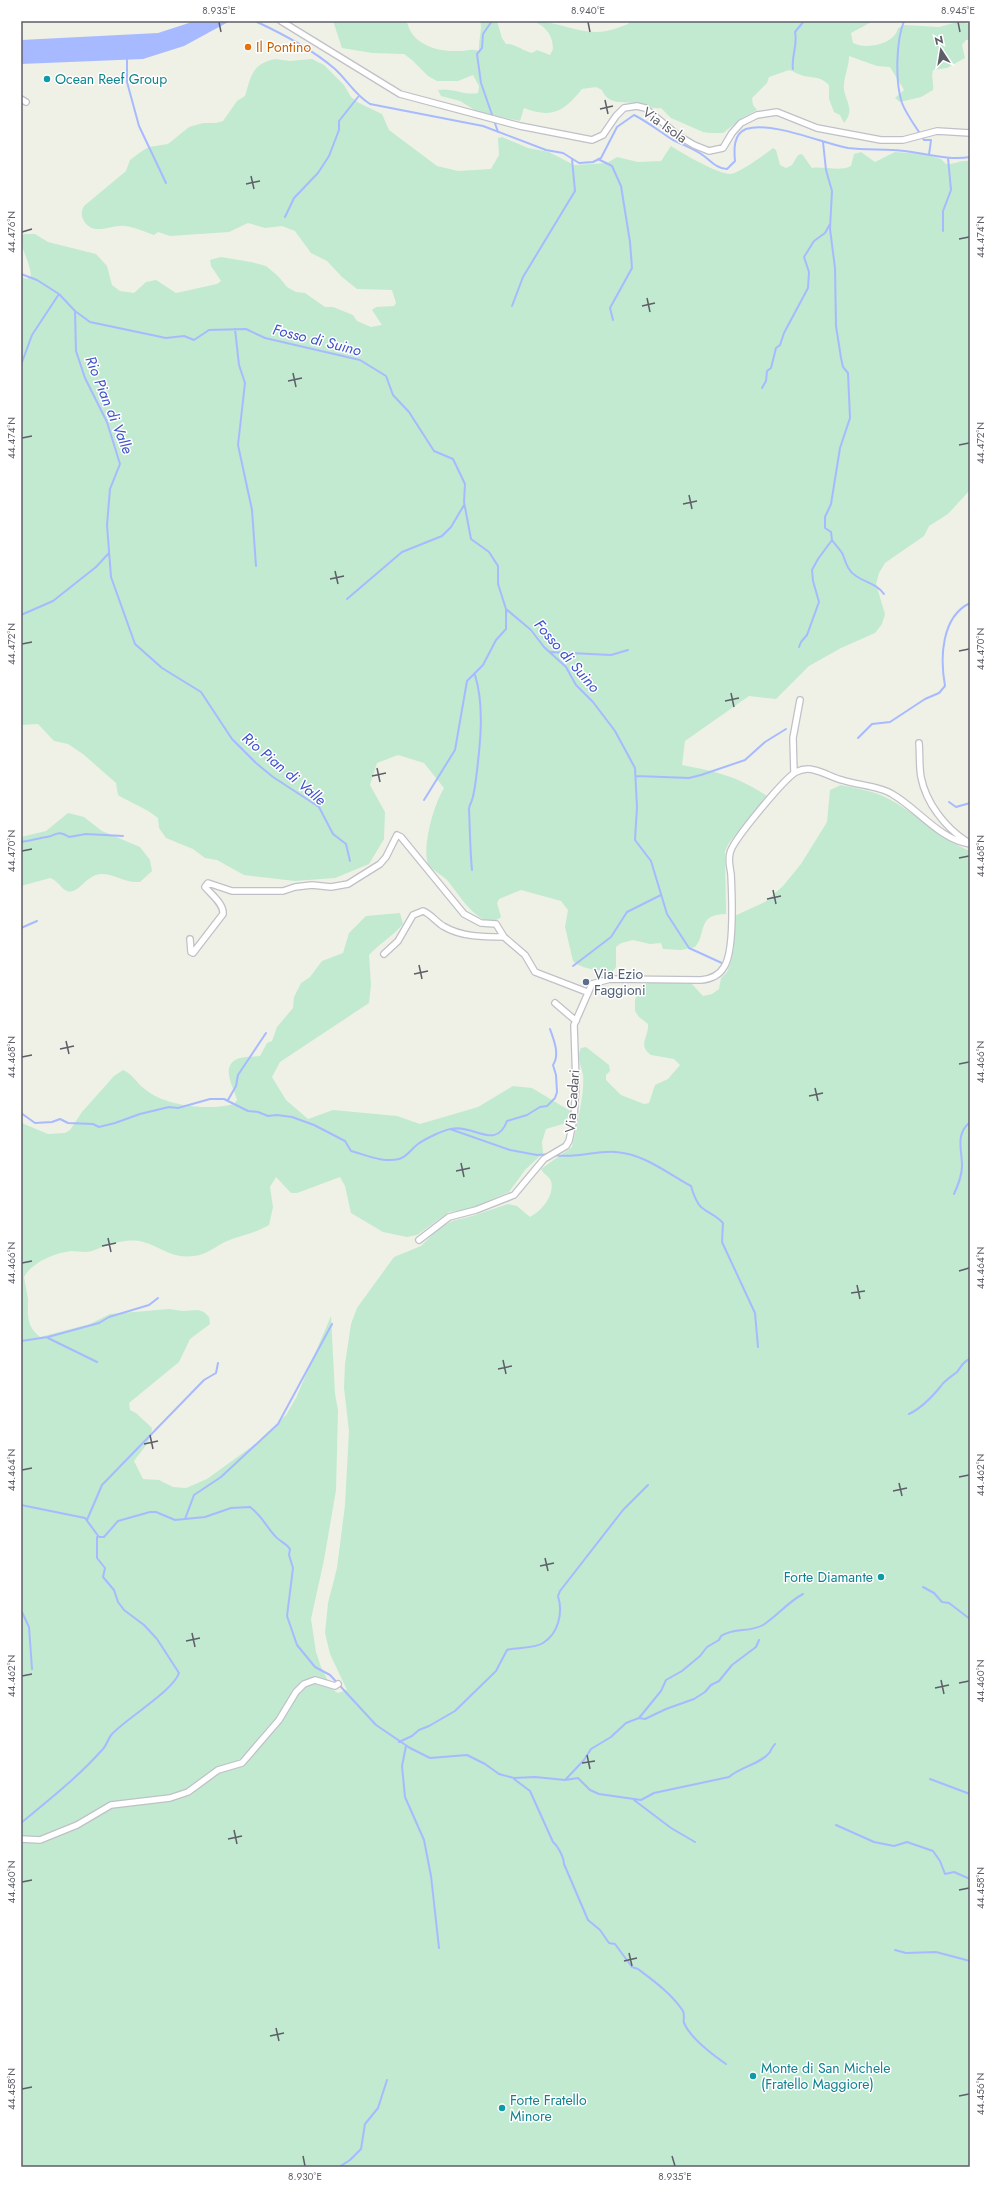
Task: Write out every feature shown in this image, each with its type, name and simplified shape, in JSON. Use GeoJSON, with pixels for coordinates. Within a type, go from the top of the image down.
{"type":"FeatureCollection","features":[{"type":"Feature","properties":{"kind":"street","name":"Via Isola"},"geometry":{"type":"LineString","coordinates":[[282,21],[400,94],[506,122],[582,139],[598,139],[603,135],[620,112],[628,106],[645,108],[679,136],[708,151],[723,148],[735,128],[748,119],[767,113],[777,112],[817,128],[882,140],[903,140],[937,131],[970,133]]}},
{"type":"Feature","properties":{"kind":"street"},"geometry":{"type":"LineString","coordinates":[[794,773],[793,738],[800,700]]}},
{"type":"Feature","properties":{"kind":"street"},"geometry":{"type":"LineString","coordinates":[[919,743],[920,776],[924,791],[937,814],[961,838],[970,844]]}},
{"type":"Feature","properties":{"kind":"street"},"geometry":{"type":"LineString","coordinates":[[190,940],[191,952],[193,953],[222,914],[223,910],[220,905],[205,887],[208,883],[232,891],[250,889],[283,891],[295,887],[312,885],[331,887],[348,884],[380,864],[386,858],[397,835],[400,836],[464,914],[481,923],[496,924],[504,937],[525,955],[535,972],[587,992],[592,984],[602,980],[701,980],[714,977],[725,966],[730,943],[732,912],[729,859],[732,846],[779,788],[794,773],[803,770],[814,770],[841,780],[891,793],[926,821],[957,840],[970,844]]}},
{"type":"Feature","properties":{"kind":"street"},"geometry":{"type":"LineString","coordinates":[[384,954],[398,941],[413,915],[421,911],[426,912],[436,922],[454,932],[482,937],[504,937]]}},
{"type":"Feature","properties":{"kind":"street","name":"Via Cadari"},"geometry":{"type":"LineString","coordinates":[[419,1240],[449,1217],[476,1210],[514,1195],[544,1159],[566,1146],[569,1141],[574,1118],[576,1083],[576,1021],[587,992]]}},
{"type":"Feature","properties":{"kind":"street"},"geometry":{"type":"LineString","coordinates":[[555,1004],[576,1021]]}},
{"type":"Feature","properties":{"kind":"street"},"geometry":{"type":"LineString","coordinates":[[21,1839],[40,1840],[77,1825],[111,1805],[170,1798],[188,1792],[218,1770],[242,1763],[279,1720],[296,1692],[304,1684],[315,1680],[335,1686],[338,1684]]}},
{"type":"Feature","properties":{"kind":"green space"},"geometry":{"type":"Polygon","coordinates":[[[333,21],[406,21],[415,37],[432,48],[445,51],[479,51],[480,21],[497,21],[502,38],[506,44],[513,45],[532,53],[537,50],[550,55],[553,49],[553,44],[550,35],[541,25],[532,21],[597,32],[608,31],[628,24],[631,21],[873,21],[851,33],[853,43],[866,46],[873,46],[886,42],[896,34],[898,28],[904,25],[939,27],[958,22],[970,24],[970,40],[966,40],[962,45],[965,58],[947,68],[933,70],[933,90],[921,97],[900,102],[895,98],[904,90],[890,67],[877,66],[849,56],[844,89],[849,113],[848,118],[844,123],[840,115],[834,112],[829,99],[829,85],[819,78],[801,75],[789,70],[769,77],[767,83],[752,98],[753,105],[757,110],[742,118],[723,133],[710,133],[703,132],[671,118],[661,108],[652,108],[634,103],[613,101],[605,95],[602,90],[596,87],[582,89],[576,97],[557,111],[543,113],[524,108],[520,121],[478,112],[460,101],[441,96],[438,90],[443,89],[473,94],[478,93],[479,86],[473,75],[458,81],[437,81],[428,76],[404,54],[372,53],[342,48],[333,21]]]}},
{"type":"Feature","properties":{"kind":"green space"},"geometry":{"type":"Polygon","coordinates":[[[275,59],[290,61],[312,59],[324,65],[344,85],[351,97],[359,103],[382,114],[389,130],[437,166],[458,171],[491,169],[499,155],[498,138],[502,137],[528,148],[549,152],[574,165],[607,163],[617,157],[638,162],[661,161],[671,146],[718,171],[731,174],[746,167],[773,148],[776,150],[780,165],[786,168],[792,165],[798,155],[802,154],[812,168],[847,168],[851,166],[854,154],[861,152],[875,162],[895,152],[924,154],[941,159],[946,164],[970,161],[970,490],[948,514],[929,526],[924,536],[885,563],[879,573],[876,584],[885,614],[882,624],[875,633],[841,648],[809,666],[776,699],[749,696],[685,741],[682,765],[736,779],[767,796],[729,843],[725,851],[726,914],[710,917],[706,921],[699,942],[695,947],[681,950],[663,949],[661,943],[650,944],[633,940],[621,943],[616,947],[616,967],[612,972],[602,971],[586,968],[573,961],[565,927],[568,910],[561,901],[521,890],[499,899],[497,903],[501,917],[493,921],[486,920],[478,916],[463,901],[447,880],[432,869],[428,864],[427,847],[430,825],[436,804],[444,788],[424,763],[398,755],[377,763],[370,785],[385,812],[384,839],[369,864],[335,878],[295,881],[244,875],[217,860],[205,858],[193,849],[166,838],[159,828],[158,818],[149,811],[118,795],[116,783],[83,754],[68,744],[54,741],[38,724],[21,725],[21,277],[27,279],[31,276],[22,246],[21,236],[24,234],[35,234],[48,242],[96,254],[107,266],[112,285],[120,291],[134,293],[146,282],[156,280],[176,293],[217,284],[221,281],[211,266],[210,260],[221,257],[266,266],[278,276],[287,287],[296,292],[305,293],[325,307],[333,307],[353,315],[357,321],[371,327],[382,325],[372,310],[376,307],[394,306],[396,303],[392,290],[357,289],[342,277],[327,261],[311,253],[295,231],[282,226],[265,228],[248,223],[229,232],[170,236],[158,232],[154,235],[136,228],[125,226],[98,229],[88,226],[83,219],[82,212],[84,206],[126,171],[130,160],[149,147],[168,144],[189,127],[203,123],[216,123],[223,121],[237,101],[245,96],[251,77],[257,68],[267,61],[275,59]]]}},
{"type":"Feature","properties":{"kind":"green space"},"geometry":{"type":"Polygon","coordinates":[[[841,785],[869,791],[885,797],[907,810],[958,846],[970,851],[970,2167],[21,2167],[21,1121],[24,1124],[48,1134],[65,1133],[70,1130],[82,1112],[114,1076],[123,1070],[130,1074],[146,1090],[164,1100],[188,1106],[201,1107],[234,1104],[237,1100],[230,1078],[229,1067],[237,1059],[260,1056],[267,1043],[272,1041],[277,1027],[293,1008],[294,997],[301,983],[310,977],[322,961],[343,953],[349,933],[366,916],[400,913],[403,924],[395,933],[369,955],[371,985],[369,1003],[280,1062],[272,1077],[286,1100],[308,1119],[333,1110],[397,1116],[420,1124],[478,1107],[513,1086],[532,1088],[572,1112],[563,1124],[546,1129],[542,1142],[543,1153],[525,1170],[509,1192],[470,1209],[449,1212],[417,1235],[407,1237],[383,1232],[351,1213],[345,1186],[340,1177],[297,1193],[291,1193],[276,1177],[270,1187],[273,1207],[269,1225],[227,1241],[203,1254],[185,1256],[171,1254],[146,1243],[139,1241],[126,1241],[115,1243],[89,1252],[71,1251],[51,1256],[32,1267],[24,1277],[30,1324],[35,1333],[40,1337],[90,1324],[110,1314],[169,1309],[183,1311],[198,1310],[204,1312],[209,1317],[210,1324],[190,1339],[179,1362],[129,1403],[130,1410],[136,1413],[152,1428],[152,1433],[148,1442],[134,1461],[143,1479],[159,1480],[173,1487],[186,1488],[207,1479],[258,1442],[286,1415],[296,1398],[331,1316],[335,1394],[338,1410],[336,1490],[324,1560],[311,1619],[316,1652],[321,1667],[332,1689],[338,1693],[347,1690],[330,1654],[325,1633],[328,1603],[337,1568],[345,1505],[349,1431],[344,1388],[345,1364],[351,1324],[357,1308],[394,1257],[421,1246],[438,1229],[452,1221],[508,1204],[517,1206],[530,1217],[543,1207],[549,1197],[552,1186],[550,1179],[541,1169],[572,1147],[583,1091],[583,1075],[579,1061],[581,1048],[586,1047],[609,1065],[610,1071],[606,1075],[606,1080],[621,1095],[644,1104],[649,1103],[655,1085],[668,1079],[680,1065],[674,1059],[651,1055],[645,1048],[644,1044],[648,1024],[639,1017],[635,1011],[635,1000],[639,988],[650,982],[691,983],[703,996],[712,994],[719,989],[721,978],[727,972],[731,962],[734,948],[732,917],[765,902],[783,886],[801,864],[827,822],[830,790],[841,785]]]}},
{"type":"Feature","properties":{"kind":"green space"},"geometry":{"type":"Polygon","coordinates":[[[68,813],[84,817],[102,831],[140,847],[150,860],[152,871],[140,882],[127,881],[106,874],[96,875],[91,877],[75,890],[71,891],[65,890],[50,878],[21,886],[21,837],[46,831],[68,813]]]}},
{"type":"Feature","properties":{"kind":"water"},"geometry":{"type":"Polygon","coordinates":[[[195,21],[230,21],[184,46],[143,59],[21,64],[21,40],[158,33],[195,21]]]}},
{"type":"Feature","properties":{"kind":"waterway"},"geometry":{"type":"LineString","coordinates":[[255,21],[287,37],[317,55],[335,69],[356,92],[370,104],[483,126],[546,150],[563,153],[579,163],[593,162],[601,158],[617,127],[634,115],[673,140],[697,151],[723,169],[727,169],[735,161],[735,143],[742,131],[757,127],[783,130],[848,148],[904,151],[951,158],[970,157]]}},
{"type":"Feature","properties":{"kind":"waterway"},"geometry":{"type":"LineString","coordinates":[[492,21],[483,34],[482,48],[477,54],[481,83],[498,132]]}},
{"type":"Feature","properties":{"kind":"waterway"},"geometry":{"type":"LineString","coordinates":[[793,69],[796,42],[795,32],[804,21]]}},
{"type":"Feature","properties":{"kind":"waterway"},"geometry":{"type":"LineString","coordinates":[[904,21],[899,39],[897,62],[898,84],[902,103],[907,113],[924,140],[931,140],[929,155]]}},
{"type":"Feature","properties":{"kind":"waterway"},"geometry":{"type":"LineString","coordinates":[[127,58],[127,82],[139,126],[166,183]]}},
{"type":"Feature","properties":{"kind":"waterway"},"geometry":{"type":"LineString","coordinates":[[285,217],[294,198],[318,173],[329,156],[339,130],[339,121],[358,97]]}},
{"type":"Feature","properties":{"kind":"waterway"},"geometry":{"type":"LineString","coordinates":[[799,647],[807,635],[819,602],[813,581],[812,570],[832,540],[831,532],[825,528],[825,517],[831,504],[840,448],[850,418],[848,373],[843,367],[836,326],[835,268],[830,229],[832,191],[826,170],[823,142]]}},
{"type":"Feature","properties":{"kind":"waterway"},"geometry":{"type":"LineString","coordinates":[[943,231],[943,211],[951,190],[948,158]]}},
{"type":"Feature","properties":{"kind":"waterway"},"geometry":{"type":"LineString","coordinates":[[512,306],[523,277],[575,191],[572,159]]}},
{"type":"Feature","properties":{"kind":"waterway"},"geometry":{"type":"LineString","coordinates":[[598,159],[612,166],[621,186],[630,242],[632,268],[610,308],[613,320]]}},
{"type":"Feature","properties":{"kind":"waterway"},"geometry":{"type":"LineString","coordinates":[[762,388],[766,381],[767,371],[771,368],[776,348],[780,345],[784,333],[808,288],[809,272],[804,257],[814,241],[825,233],[830,224]]}},
{"type":"Feature","properties":{"kind":"waterway","name":"Fosso di Suino"},"geometry":{"type":"LineString","coordinates":[[21,274],[37,280],[59,294],[75,311],[90,322],[166,338],[184,336],[194,340],[209,330],[246,329],[265,338],[360,360],[386,376],[393,395],[409,412],[434,451],[453,459],[465,484],[464,502],[471,539],[489,552],[498,566],[498,584],[506,609],[531,630],[544,647],[566,667],[576,685],[593,702],[615,731],[635,768],[637,807],[635,840],[651,861],[667,914],[689,948],[724,964]]}},
{"type":"Feature","properties":{"kind":"waterway"},"geometry":{"type":"LineString","coordinates":[[21,365],[32,335],[59,294]]}},
{"type":"Feature","properties":{"kind":"waterway","name":"Rio Pian di Valle"},"geometry":{"type":"LineString","coordinates":[[75,311],[76,351],[85,378],[107,422],[120,464],[110,489],[107,525],[111,577],[135,644],[162,668],[201,692],[232,739],[256,763],[273,777],[319,807],[333,834],[346,844],[350,861]]}},
{"type":"Feature","properties":{"kind":"waterway"},"geometry":{"type":"LineString","coordinates":[[235,329],[239,365],[245,383],[238,445],[252,510],[256,566]]}},
{"type":"Feature","properties":{"kind":"waterway"},"geometry":{"type":"LineString","coordinates":[[347,599],[402,552],[442,536],[451,527],[464,505]]}},
{"type":"Feature","properties":{"kind":"waterway"},"geometry":{"type":"LineString","coordinates":[[832,540],[842,553],[851,572],[878,588],[884,594]]}},
{"type":"Feature","properties":{"kind":"waterway"},"geometry":{"type":"LineString","coordinates":[[21,615],[53,601],[96,567],[109,553]]}},
{"type":"Feature","properties":{"kind":"waterway"},"geometry":{"type":"LineString","coordinates":[[858,738],[872,724],[890,722],[925,699],[939,693],[945,686],[943,675],[943,651],[948,628],[960,609],[970,603]]}},
{"type":"Feature","properties":{"kind":"waterway"},"geometry":{"type":"LineString","coordinates":[[424,800],[455,750],[467,681],[483,665],[496,640],[506,629],[506,609]]}},
{"type":"Feature","properties":{"kind":"waterway"},"geometry":{"type":"LineString","coordinates":[[550,652],[611,655],[628,650]]}},
{"type":"Feature","properties":{"kind":"waterway"},"geometry":{"type":"LineString","coordinates":[[472,870],[469,809],[473,798],[481,727],[480,700],[475,675]]}},
{"type":"Feature","properties":{"kind":"waterway"},"geometry":{"type":"LineString","coordinates":[[636,776],[689,778],[701,775],[745,760],[765,742],[786,729]]}},
{"type":"Feature","properties":{"kind":"waterway"},"geometry":{"type":"LineString","coordinates":[[949,802],[956,807],[970,803]]}},
{"type":"Feature","properties":{"kind":"waterway"},"geometry":{"type":"LineString","coordinates":[[21,842],[59,833],[69,837],[86,834],[123,836]]}},
{"type":"Feature","properties":{"kind":"waterway"},"geometry":{"type":"LineString","coordinates":[[573,966],[611,937],[627,912],[661,895]]}},
{"type":"Feature","properties":{"kind":"waterway"},"geometry":{"type":"LineString","coordinates":[[21,928],[37,921]]}},
{"type":"Feature","properties":{"kind":"waterway"},"geometry":{"type":"LineString","coordinates":[[21,1113],[35,1123],[52,1122],[60,1119],[68,1123],[93,1124],[99,1127],[140,1114],[169,1107],[178,1108],[210,1099],[224,1099],[248,1111],[258,1112],[268,1116],[277,1115],[292,1117],[314,1125],[345,1141],[351,1151],[375,1158],[393,1160],[402,1158],[421,1142],[443,1131],[460,1128],[484,1134],[497,1134],[502,1130],[507,1121],[527,1115],[540,1107],[547,1106],[555,1098],[557,1092],[556,1075],[553,1065],[556,1052],[555,1043],[550,1029]]}},
{"type":"Feature","properties":{"kind":"waterway"},"geometry":{"type":"LineString","coordinates":[[228,1100],[236,1086],[238,1075],[266,1033]]}},
{"type":"Feature","properties":{"kind":"waterway"},"geometry":{"type":"LineString","coordinates":[[954,1194],[960,1180],[962,1170],[960,1142],[962,1132],[970,1122]]}},
{"type":"Feature","properties":{"kind":"waterway"},"geometry":{"type":"LineString","coordinates":[[450,1129],[510,1150],[537,1155],[551,1154]]}},
{"type":"Feature","properties":{"kind":"waterway"},"geometry":{"type":"LineString","coordinates":[[555,1155],[571,1156],[601,1152],[616,1152],[636,1156],[646,1160],[691,1186],[699,1205],[723,1223],[722,1242],[755,1313],[758,1347]]}},
{"type":"Feature","properties":{"kind":"waterway"},"geometry":{"type":"LineString","coordinates":[[21,1341],[48,1337],[99,1323],[109,1317],[149,1305],[158,1298]]}},
{"type":"Feature","properties":{"kind":"waterway"},"geometry":{"type":"LineString","coordinates":[[185,1519],[194,1495],[221,1477],[278,1424],[332,1324]]}},
{"type":"Feature","properties":{"kind":"waterway"},"geometry":{"type":"LineString","coordinates":[[48,1338],[97,1362]]}},
{"type":"Feature","properties":{"kind":"waterway"},"geometry":{"type":"LineString","coordinates":[[909,1414],[926,1402],[944,1382],[957,1372],[967,1360],[970,1359]]}},
{"type":"Feature","properties":{"kind":"waterway"},"geometry":{"type":"LineString","coordinates":[[87,1520],[102,1485],[204,1380],[216,1373],[218,1363]]}},
{"type":"Feature","properties":{"kind":"waterway"},"geometry":{"type":"LineString","coordinates":[[399,1742],[455,1711],[496,1671],[507,1650],[539,1645],[553,1634],[560,1615],[558,1596],[560,1591],[623,1510],[648,1485]]}},
{"type":"Feature","properties":{"kind":"waterway"},"geometry":{"type":"LineString","coordinates":[[21,1505],[85,1518],[99,1537],[104,1537],[118,1521],[150,1512],[156,1512],[175,1520],[205,1517],[231,1508],[250,1507],[258,1514],[271,1532],[290,1549],[289,1555],[293,1568],[287,1616],[297,1645],[315,1667],[330,1675],[376,1725],[410,1748],[430,1758],[467,1755],[485,1764],[499,1774],[514,1778],[535,1777],[565,1780],[578,1778],[590,1790],[599,1794],[641,1800],[654,1793],[729,1777],[761,1760],[770,1752],[775,1744]]}},
{"type":"Feature","properties":{"kind":"waterway"},"geometry":{"type":"LineString","coordinates":[[21,1823],[84,1769],[104,1747],[109,1737],[168,1688],[179,1673],[157,1639],[144,1625],[124,1610],[118,1602],[114,1590],[103,1577],[105,1568],[97,1558],[97,1537]]}},
{"type":"Feature","properties":{"kind":"waterway"},"geometry":{"type":"LineString","coordinates":[[923,1587],[934,1593],[942,1602],[949,1603],[970,1619]]}},
{"type":"Feature","properties":{"kind":"waterway"},"geometry":{"type":"LineString","coordinates":[[566,1779],[584,1760],[591,1749],[611,1737],[626,1723],[639,1718],[661,1691],[666,1680],[682,1671],[700,1656],[707,1647],[719,1640],[721,1636],[726,1633],[752,1629],[763,1625],[792,1601],[803,1594]]}},
{"type":"Feature","properties":{"kind":"waterway"},"geometry":{"type":"LineString","coordinates":[[21,1610],[29,1627],[32,1669]]}},
{"type":"Feature","properties":{"kind":"waterway"},"geometry":{"type":"LineString","coordinates":[[639,1718],[645,1719],[666,1709],[694,1699],[705,1692],[711,1685],[719,1681],[732,1665],[756,1647],[759,1640]]}},
{"type":"Feature","properties":{"kind":"waterway"},"geometry":{"type":"LineString","coordinates":[[406,1746],[402,1766],[405,1797],[424,1840],[431,1876],[439,1948]]}},
{"type":"Feature","properties":{"kind":"waterway"},"geometry":{"type":"LineString","coordinates":[[514,1779],[530,1791],[553,1842],[562,1855],[564,1864],[588,1920],[600,1930],[609,1943],[615,1944],[632,1967],[638,1969],[650,1978],[674,1999],[683,2011],[684,2023],[687,2029],[703,2046],[726,2064]]}},
{"type":"Feature","properties":{"kind":"waterway"},"geometry":{"type":"LineString","coordinates":[[930,1779],[970,1794]]}},
{"type":"Feature","properties":{"kind":"waterway"},"geometry":{"type":"LineString","coordinates":[[634,1800],[671,1828],[695,1842]]}},
{"type":"Feature","properties":{"kind":"waterway"},"geometry":{"type":"LineString","coordinates":[[836,1825],[874,1842],[894,1846],[907,1842],[933,1851],[940,1861],[945,1874],[954,1872],[970,1879]]}},
{"type":"Feature","properties":{"kind":"waterway"},"geometry":{"type":"LineString","coordinates":[[895,1950],[906,1953],[936,1952],[970,1961]]}},
{"type":"Feature","properties":{"kind":"waterway"},"geometry":{"type":"LineString","coordinates":[[339,2167],[350,2160],[361,2149],[365,2124],[378,2108],[387,2080]]}},
{"type":"Feature","properties":{"kind":"place","name":"Il Pontino"},"geometry":{"type":"Point","coordinates":[248,47]}},
{"type":"Feature","properties":{"kind":"place","name":"Ocean Reef Group"},"geometry":{"type":"Point","coordinates":[47,79]}},
{"type":"Feature","properties":{"kind":"place","name":"Via Ezio Faggioni"},"geometry":{"type":"Point","coordinates":[586,982]}},
{"type":"Feature","properties":{"kind":"place","name":"Forte Diamante"},"geometry":{"type":"Point","coordinates":[881,1577]}},
{"type":"Feature","properties":{"kind":"place","name":"Monte di San Michele (Fratello Maggiore)"},"geometry":{"type":"Point","coordinates":[753,2076]}},
{"type":"Feature","properties":{"kind":"place","name":"Forte Fratello Minore"},"geometry":{"type":"Point","coordinates":[502,2108]}}]}
